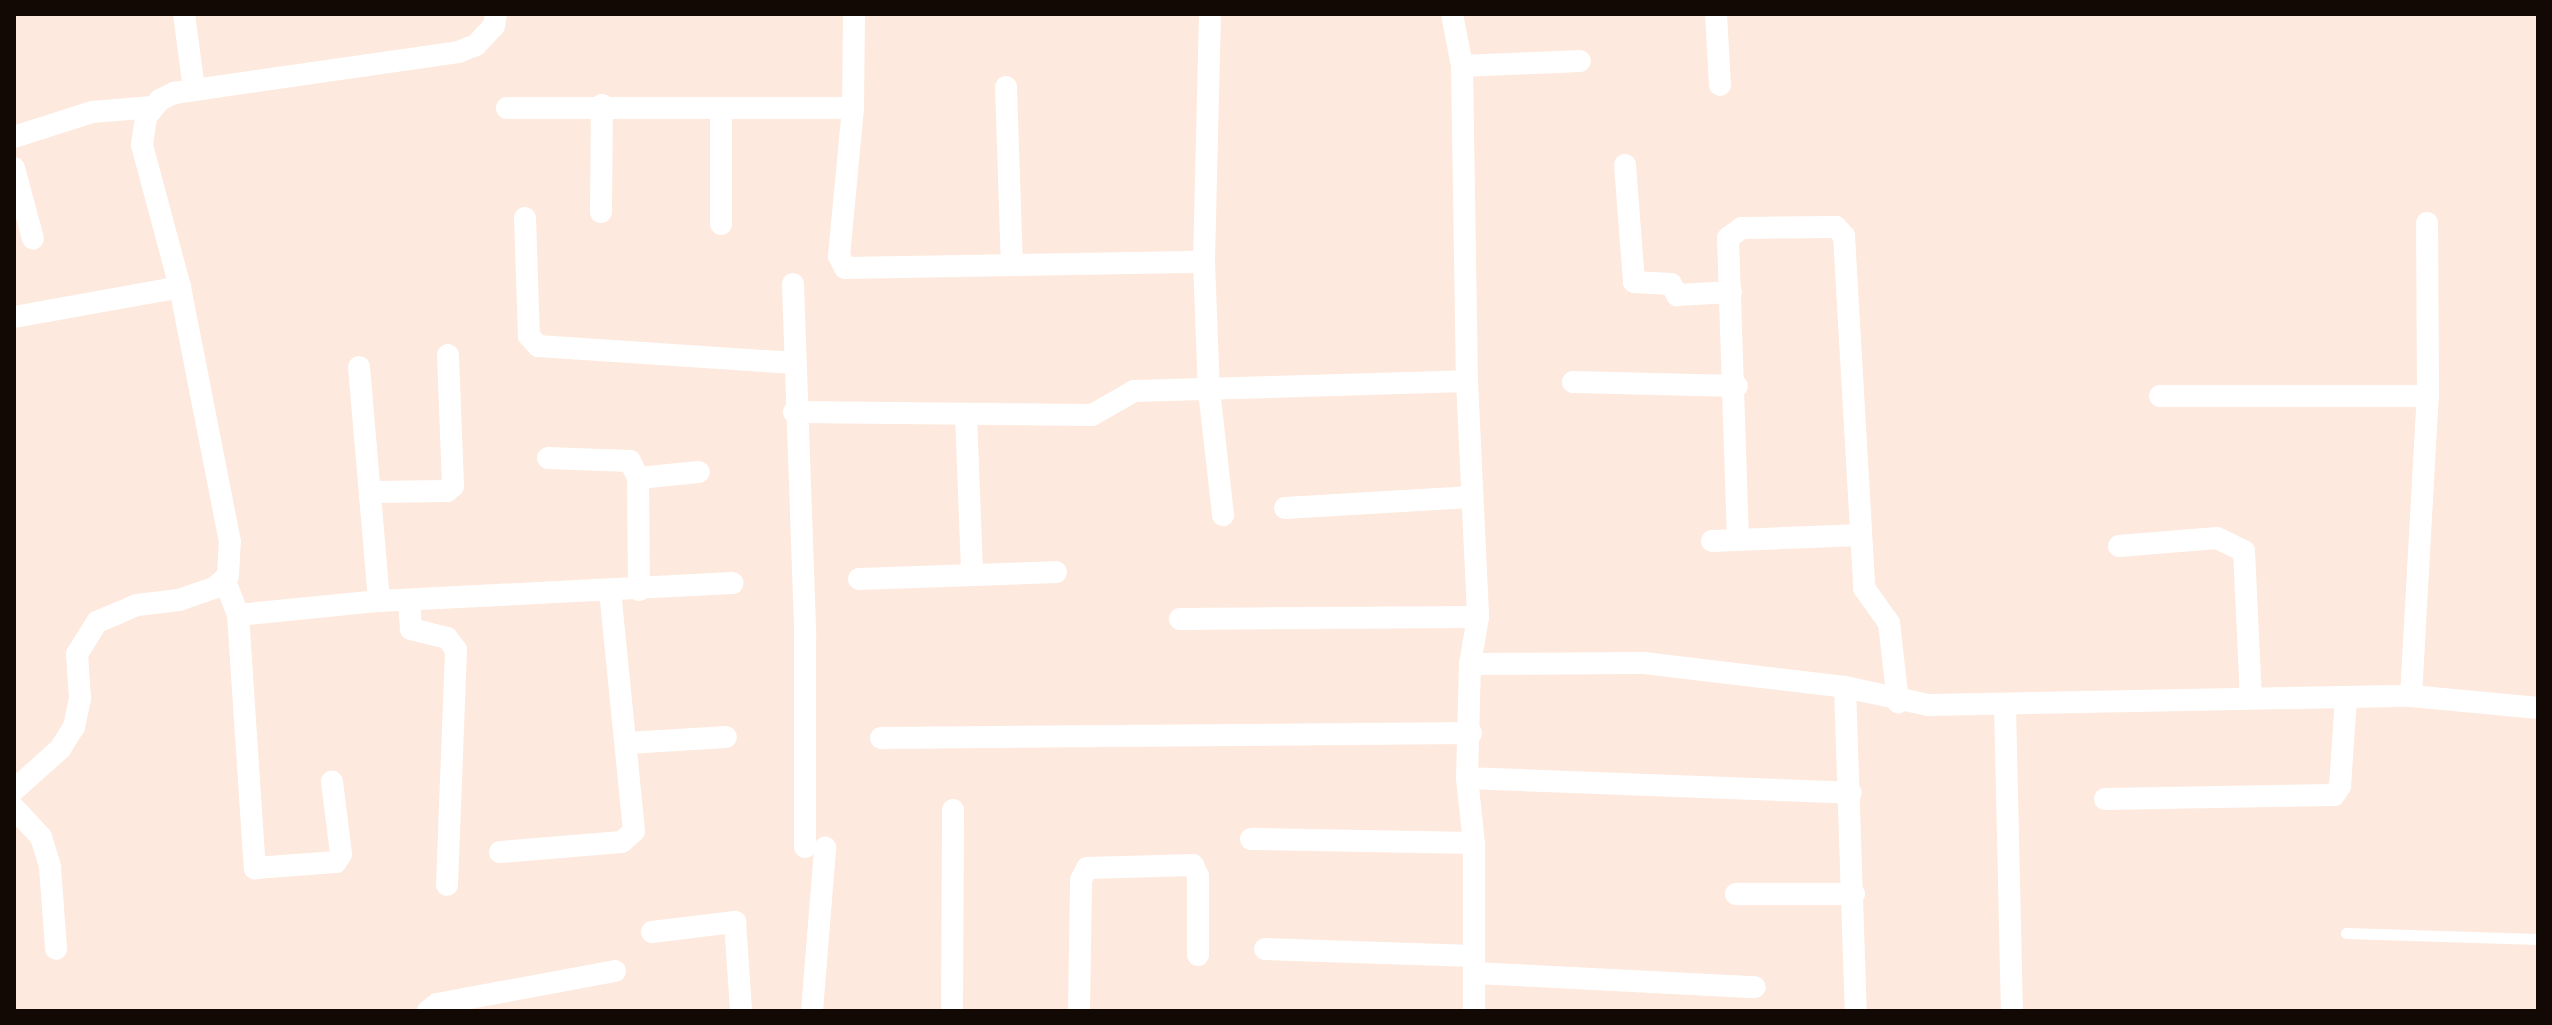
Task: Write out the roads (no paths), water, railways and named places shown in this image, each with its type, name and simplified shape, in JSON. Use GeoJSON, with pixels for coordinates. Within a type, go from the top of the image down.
{"type":"FeatureCollection","features":[{"type":"Feature","properties":{"kind":"street"},"geometry":{"type":"LineString","coordinates":[[184,14],[194,89]]}},
{"type":"Feature","properties":{"kind":"street"},"geometry":{"type":"LineString","coordinates":[[14,137],[92,112],[153,107],[174,93],[194,89],[458,52],[476,45],[494,26],[496,14]]}},
{"type":"Feature","properties":{"kind":"street"},"geometry":{"type":"LineString","coordinates":[[854,14],[853,108],[842,265],[849,269],[1204,262]]}},
{"type":"Feature","properties":{"kind":"street"},"geometry":{"type":"LineString","coordinates":[[1210,14],[1204,262],[1209,390],[1223,515]]}},
{"type":"Feature","properties":{"kind":"street"},"geometry":{"type":"LineString","coordinates":[[1452,14],[1462,66],[1467,381],[1478,617],[1470,664],[1471,733],[1467,778],[1474,843],[1474,1011]]}},
{"type":"Feature","properties":{"kind":"street"},"geometry":{"type":"LineString","coordinates":[[1716,14],[1720,85]]}},
{"type":"Feature","properties":{"kind":"street"},"geometry":{"type":"LineString","coordinates":[[1462,66],[1580,61]]}},
{"type":"Feature","properties":{"kind":"street"},"geometry":{"type":"LineString","coordinates":[[1006,87],[1012,265]]}},
{"type":"Feature","properties":{"kind":"street"},"geometry":{"type":"LineString","coordinates":[[507,108],[602,105],[721,111],[853,108]]}},
{"type":"Feature","properties":{"kind":"street"},"geometry":{"type":"LineString","coordinates":[[601,212],[602,105]]}},
{"type":"Feature","properties":{"kind":"street"},"geometry":{"type":"LineString","coordinates":[[153,107],[142,145],[180,287],[230,542],[225,581],[238,615],[255,868],[336,862],[341,854],[332,782]]}},
{"type":"Feature","properties":{"kind":"street"},"geometry":{"type":"LineString","coordinates":[[721,111],[721,224]]}},
{"type":"Feature","properties":{"kind":"street"},"geometry":{"type":"LineString","coordinates":[[1625,165],[1634,282],[1671,284],[1677,295],[1731,292]]}},
{"type":"Feature","properties":{"kind":"street"},"geometry":{"type":"LineString","coordinates":[[14,168],[33,239]]}},
{"type":"Feature","properties":{"kind":"street"},"geometry":{"type":"LineString","coordinates":[[525,218],[529,336],[538,346],[795,363]]}},
{"type":"Feature","properties":{"kind":"street"},"geometry":{"type":"LineString","coordinates":[[2411,696],[2428,396],[2427,223]]}},
{"type":"Feature","properties":{"kind":"street"},"geometry":{"type":"LineString","coordinates":[[1738,540],[1737,386],[1727,243],[1733,230],[1832,226],[1842,231],[1864,588],[1889,623],[1898,702]]}},
{"type":"Feature","properties":{"kind":"street"},"geometry":{"type":"LineString","coordinates":[[793,284],[794,412],[815,848],[812,1011]]}},
{"type":"Feature","properties":{"kind":"street"},"geometry":{"type":"LineString","coordinates":[[14,317],[180,287]]}},
{"type":"Feature","properties":{"kind":"street"},"geometry":{"type":"LineString","coordinates":[[373,492],[447,491],[453,486],[448,355]]}},
{"type":"Feature","properties":{"kind":"street"},"geometry":{"type":"LineString","coordinates":[[359,367],[373,492],[379,601]]}},
{"type":"Feature","properties":{"kind":"street"},"geometry":{"type":"LineString","coordinates":[[794,412],[1092,415],[1134,391],[1467,381]]}},
{"type":"Feature","properties":{"kind":"street"},"geometry":{"type":"LineString","coordinates":[[1573,382],[1737,386]]}},
{"type":"Feature","properties":{"kind":"street"},"geometry":{"type":"LineString","coordinates":[[2160,396],[2428,396]]}},
{"type":"Feature","properties":{"kind":"street"},"geometry":{"type":"LineString","coordinates":[[966,414],[972,572]]}},
{"type":"Feature","properties":{"kind":"street"},"geometry":{"type":"LineString","coordinates":[[548,458],[630,461],[638,478],[639,590]]}},
{"type":"Feature","properties":{"kind":"street"},"geometry":{"type":"LineString","coordinates":[[638,478],[699,472]]}},
{"type":"Feature","properties":{"kind":"street"},"geometry":{"type":"LineString","coordinates":[[1285,508],[1472,497]]}},
{"type":"Feature","properties":{"kind":"street"},"geometry":{"type":"LineString","coordinates":[[1712,541],[1860,535]]}},
{"type":"Feature","properties":{"kind":"street"},"geometry":{"type":"LineString","coordinates":[[2119,546],[2217,538],[2244,551],[2251,698]]}},
{"type":"Feature","properties":{"kind":"street"},"geometry":{"type":"LineString","coordinates":[[859,579],[972,572],[1056,572]]}},
{"type":"Feature","properties":{"kind":"street"},"geometry":{"type":"LineString","coordinates":[[14,790],[60,749],[74,727],[80,698],[77,654],[97,622],[137,605],[179,600],[225,581]]}},
{"type":"Feature","properties":{"kind":"street"},"geometry":{"type":"LineString","coordinates":[[238,615],[379,601],[610,592],[733,583]]}},
{"type":"Feature","properties":{"kind":"street"},"geometry":{"type":"LineString","coordinates":[[500,852],[630,838],[634,827],[628,743],[610,592]]}},
{"type":"Feature","properties":{"kind":"street"},"geometry":{"type":"LineString","coordinates":[[409,600],[411,629],[447,638],[456,650],[447,885]]}},
{"type":"Feature","properties":{"kind":"street"},"geometry":{"type":"LineString","coordinates":[[1180,619],[1478,617]]}},
{"type":"Feature","properties":{"kind":"street"},"geometry":{"type":"LineString","coordinates":[[1470,664],[1644,663],[1845,687],[1898,702],[2005,705],[2411,696],[2538,708]]}},
{"type":"Feature","properties":{"kind":"street"},"geometry":{"type":"LineString","coordinates":[[1845,687],[1856,1011]]}},
{"type":"Feature","properties":{"kind":"street"},"geometry":{"type":"LineString","coordinates":[[2105,799],[2334,795],[2340,786],[2346,698]]}},
{"type":"Feature","properties":{"kind":"street"},"geometry":{"type":"LineString","coordinates":[[2005,705],[2012,1011]]}},
{"type":"Feature","properties":{"kind":"street"},"geometry":{"type":"LineString","coordinates":[[881,738],[1471,733]]}},
{"type":"Feature","properties":{"kind":"street"},"geometry":{"type":"LineString","coordinates":[[628,743],[726,737]]}},
{"type":"Feature","properties":{"kind":"street"},"geometry":{"type":"LineString","coordinates":[[1467,778],[1851,793]]}},
{"type":"Feature","properties":{"kind":"street"},"geometry":{"type":"LineString","coordinates":[[14,808],[41,837],[50,867],[56,949]]}},
{"type":"Feature","properties":{"kind":"street"},"geometry":{"type":"LineString","coordinates":[[952,1011],[953,810]]}},
{"type":"Feature","properties":{"kind":"street"},"geometry":{"type":"LineString","coordinates":[[1251,839],[1474,843]]}},
{"type":"Feature","properties":{"kind":"street"},"geometry":{"type":"LineString","coordinates":[[1079,1011],[1081,880],[1087,868],[1193,865],[1198,876],[1198,955]]}},
{"type":"Feature","properties":{"kind":"street"},"geometry":{"type":"LineString","coordinates":[[1736,894],[1854,894]]}},
{"type":"Feature","properties":{"kind":"street"},"geometry":{"type":"LineString","coordinates":[[652,932],[735,922],[741,1011]]}},
{"type":"Feature","properties":{"kind":"street"},"geometry":{"type":"LineString","coordinates":[[1265,949],[1755,987]]}},
{"type":"Feature","properties":{"kind":"street"},"geometry":{"type":"LineString","coordinates":[[428,1011],[437,1004],[615,971]]}},
{"type":"Feature","properties":{"kind":"lane"},"geometry":{"type":"LineString","coordinates":[[2346,933],[2538,939]]}}]}
